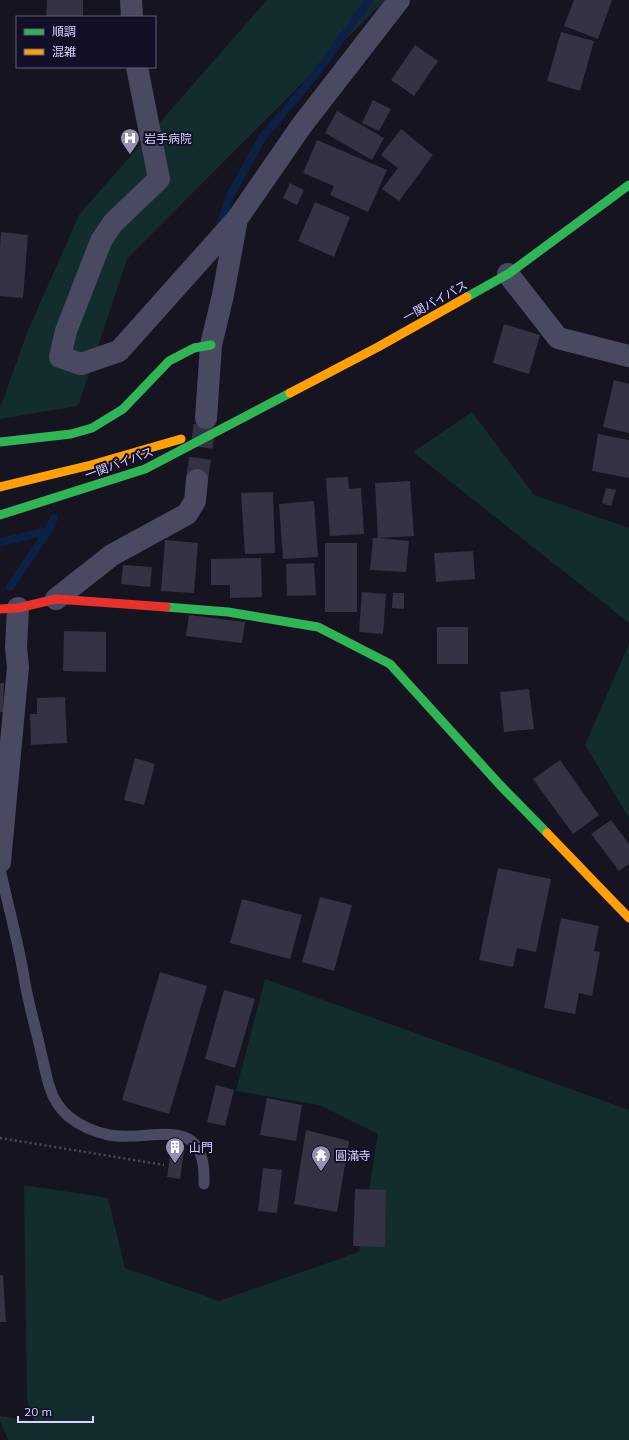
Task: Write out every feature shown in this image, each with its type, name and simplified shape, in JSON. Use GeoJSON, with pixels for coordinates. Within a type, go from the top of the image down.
{"type":"FeatureCollection","features":[{"type":"Feature","properties":{"kind":"main road","name":"一関バイパス"},"geometry":{"type":"LineString","coordinates":[[0,515],[145,469],[241,419],[378,347],[508,274],[629,185]]}},
{"type":"Feature","properties":{"kind":"main road"},"geometry":{"type":"LineString","coordinates":[[0,442],[71,434],[92,428],[123,409],[169,361],[194,348],[211,345]]}},
{"type":"Feature","properties":{"kind":"main road","name":"一関バイパス"},"geometry":{"type":"LineString","coordinates":[[0,487],[136,453],[241,419]]}},
{"type":"Feature","properties":{"kind":"main road"},"geometry":{"type":"LineString","coordinates":[[9,609],[56,599],[228,612],[318,627],[390,664],[495,779],[629,918]]}},
{"type":"Feature","properties":{"kind":"street"},"geometry":{"type":"LineString","coordinates":[[131,0],[132,16]]}},
{"type":"Feature","properties":{"kind":"street"},"geometry":{"type":"LineString","coordinates":[[137,68],[159,179],[113,222],[101,241],[66,331],[60,357],[81,364],[119,351],[238,219],[302,125],[399,0]]}},
{"type":"Feature","properties":{"kind":"street"},"geometry":{"type":"LineString","coordinates":[[206,418],[211,345],[223,295],[238,219]]}},
{"type":"Feature","properties":{"kind":"street"},"geometry":{"type":"LineString","coordinates":[[508,274],[558,338],[629,356]]}},
{"type":"Feature","properties":{"kind":"street"},"geometry":{"type":"LineString","coordinates":[[56,599],[112,555],[187,514],[195,501],[198,480]]}},
{"type":"Feature","properties":{"kind":"street"},"geometry":{"type":"LineString","coordinates":[[0,862],[18,667],[9,609]]}},
{"type":"Feature","properties":{"kind":"lane"},"geometry":{"type":"LineString","coordinates":[[0,869],[23,967],[26,992],[50,1088],[58,1103],[67,1115],[80,1124],[110,1135],[132,1136],[170,1134],[192,1140],[200,1152],[204,1163],[204,1184]]}},
{"type":"Feature","properties":{"kind":"path"},"geometry":{"type":"LineString","coordinates":[[0,1138],[164,1165]]}},
{"type":"Feature","properties":{"kind":"green space"},"geometry":{"type":"Polygon","coordinates":[[[267,0],[385,0],[127,259],[78,406],[0,419],[0,408],[27,333],[79,215],[267,0]]]}},
{"type":"Feature","properties":{"kind":"green space"},"geometry":{"type":"Polygon","coordinates":[[[472,412],[534,495],[629,528],[629,623],[413,452],[472,412]]]}},
{"type":"Feature","properties":{"kind":"green space"},"geometry":{"type":"Polygon","coordinates":[[[629,644],[629,818],[585,745],[629,644]]]}},
{"type":"Feature","properties":{"kind":"green space"},"geometry":{"type":"Polygon","coordinates":[[[265,979],[629,1110],[629,1440],[8,1440],[0,1421],[0,1416],[34,1421],[27,1399],[24,1185],[108,1198],[125,1268],[219,1301],[359,1252],[378,1134],[319,1105],[236,1091],[265,979]]]}},
{"type":"Feature","properties":{"kind":"building"},"geometry":{"type":"Polygon","coordinates":[[[47,0],[83,0],[83,16],[46,16],[47,0]]]}},
{"type":"Feature","properties":{"kind":"building"},"geometry":{"type":"Polygon","coordinates":[[[574,0],[612,0],[598,39],[564,26],[574,0]]]}},
{"type":"Feature","properties":{"kind":"building"},"geometry":{"type":"Polygon","coordinates":[[[561,32],[594,41],[580,91],[547,81],[561,32]]]}},
{"type":"Feature","properties":{"kind":"building"},"geometry":{"type":"Polygon","coordinates":[[[415,45],[438,61],[414,96],[391,80],[415,45]]]}},
{"type":"Feature","properties":{"kind":"building"},"geometry":{"type":"Polygon","coordinates":[[[373,100],[391,109],[379,131],[362,123],[373,100]]]}},
{"type":"Feature","properties":{"kind":"building"},"geometry":{"type":"Polygon","coordinates":[[[337,111],[384,138],[372,160],[325,133],[337,111]]]}},
{"type":"Feature","properties":{"kind":"building"},"geometry":{"type":"Polygon","coordinates":[[[401,129],[433,155],[399,201],[382,189],[398,168],[381,155],[401,129]]]}},
{"type":"Feature","properties":{"kind":"building"},"geometry":{"type":"Polygon","coordinates":[[[317,140],[387,170],[368,212],[330,195],[334,186],[303,173],[317,140]]]}},
{"type":"Feature","properties":{"kind":"building"},"geometry":{"type":"Polygon","coordinates":[[[290,183],[304,190],[297,205],[283,198],[290,183]]]}},
{"type":"Feature","properties":{"kind":"building"},"geometry":{"type":"Polygon","coordinates":[[[315,202],[350,217],[334,257],[298,241],[315,202]]]}},
{"type":"Feature","properties":{"kind":"building"},"geometry":{"type":"Polygon","coordinates":[[[1,232],[28,235],[23,298],[0,296],[1,232]]]}},
{"type":"Feature","properties":{"kind":"building"},"geometry":{"type":"Polygon","coordinates":[[[504,324],[540,335],[529,374],[493,363],[504,324]]]}},
{"type":"Feature","properties":{"kind":"building"},"geometry":{"type":"Polygon","coordinates":[[[614,380],[629,384],[629,433],[603,427],[614,380]]]}},
{"type":"Feature","properties":{"kind":"building"},"geometry":{"type":"Polygon","coordinates":[[[598,434],[629,440],[629,478],[592,471],[598,434]]]}},
{"type":"Feature","properties":{"kind":"building"},"geometry":{"type":"Polygon","coordinates":[[[348,477],[349,489],[361,488],[364,534],[330,536],[326,478],[348,477]]]}},
{"type":"Feature","properties":{"kind":"building"},"geometry":{"type":"Polygon","coordinates":[[[410,481],[414,536],[379,538],[409,541],[406,572],[370,570],[373,538],[378,538],[375,483],[410,481]]]}},
{"type":"Feature","properties":{"kind":"building"},"geometry":{"type":"Polygon","coordinates":[[[606,488],[616,490],[611,506],[602,503],[606,488]]]}},
{"type":"Feature","properties":{"kind":"building"},"geometry":{"type":"Polygon","coordinates":[[[273,492],[275,553],[245,554],[241,493],[273,492]]]}},
{"type":"Feature","properties":{"kind":"building"},"geometry":{"type":"Polygon","coordinates":[[[314,501],[318,557],[283,559],[279,504],[314,501]]]}},
{"type":"Feature","properties":{"kind":"building"},"geometry":{"type":"Polygon","coordinates":[[[165,540],[198,543],[194,593],[161,591],[165,540]]]}},
{"type":"Feature","properties":{"kind":"building"},"geometry":{"type":"Polygon","coordinates":[[[325,543],[357,543],[357,612],[325,612],[325,543]]]}},
{"type":"Feature","properties":{"kind":"building"},"geometry":{"type":"Polygon","coordinates":[[[473,551],[475,579],[436,582],[434,553],[473,551]]]}},
{"type":"Feature","properties":{"kind":"building"},"geometry":{"type":"Polygon","coordinates":[[[261,558],[262,597],[230,598],[230,585],[211,585],[211,559],[261,558]]]}},
{"type":"Feature","properties":{"kind":"building"},"geometry":{"type":"Polygon","coordinates":[[[314,563],[316,595],[287,596],[286,564],[314,563]]]}},
{"type":"Feature","properties":{"kind":"building"},"geometry":{"type":"Polygon","coordinates":[[[123,565],[152,567],[150,587],[121,584],[123,565]]]}},
{"type":"Feature","properties":{"kind":"building"},"geometry":{"type":"Polygon","coordinates":[[[362,592],[386,594],[383,634],[359,632],[362,592]]]}},
{"type":"Feature","properties":{"kind":"building"},"geometry":{"type":"Polygon","coordinates":[[[393,593],[404,593],[404,609],[392,608],[393,593]]]}},
{"type":"Feature","properties":{"kind":"building"},"geometry":{"type":"Polygon","coordinates":[[[189,615],[245,622],[242,643],[186,636],[189,615]]]}},
{"type":"Feature","properties":{"kind":"building"},"geometry":{"type":"Polygon","coordinates":[[[437,627],[468,627],[468,664],[437,664],[437,627]]]}},
{"type":"Feature","properties":{"kind":"building"},"geometry":{"type":"Polygon","coordinates":[[[64,631],[106,632],[106,672],[63,671],[64,631]]]}},
{"type":"Feature","properties":{"kind":"building"},"geometry":{"type":"Polygon","coordinates":[[[0,683],[4,683],[3,712],[0,712],[0,683]]]}},
{"type":"Feature","properties":{"kind":"building"},"geometry":{"type":"Polygon","coordinates":[[[529,689],[534,729],[504,732],[500,692],[529,689]]]}},
{"type":"Feature","properties":{"kind":"building"},"geometry":{"type":"Polygon","coordinates":[[[65,697],[67,743],[31,745],[30,714],[37,714],[37,698],[65,697]]]}},
{"type":"Feature","properties":{"kind":"building"},"geometry":{"type":"Polygon","coordinates":[[[135,758],[155,764],[144,805],[124,800],[135,758]]]}},
{"type":"Feature","properties":{"kind":"building"},"geometry":{"type":"Polygon","coordinates":[[[560,760],[599,815],[573,834],[533,779],[560,760]]]}},
{"type":"Feature","properties":{"kind":"building"},"geometry":{"type":"Polygon","coordinates":[[[611,820],[629,844],[629,864],[619,871],[591,834],[611,820]]]}},
{"type":"Feature","properties":{"kind":"building"},"geometry":{"type":"Polygon","coordinates":[[[498,868],[551,879],[536,952],[517,948],[513,967],[479,960],[498,868]]]}},
{"type":"Feature","properties":{"kind":"building"},"geometry":{"type":"Polygon","coordinates":[[[320,897],[352,905],[334,971],[302,962],[320,897]]]}},
{"type":"Feature","properties":{"kind":"building"},"geometry":{"type":"Polygon","coordinates":[[[242,899],[302,915],[290,959],[230,943],[242,899]]]}},
{"type":"Feature","properties":{"kind":"building"},"geometry":{"type":"Polygon","coordinates":[[[561,918],[599,926],[594,951],[600,952],[592,996],[579,993],[575,1014],[544,1008],[561,918]]]}},
{"type":"Feature","properties":{"kind":"building"},"geometry":{"type":"Polygon","coordinates":[[[160,972],[207,986],[169,1114],[122,1100],[160,972]]]}},
{"type":"Feature","properties":{"kind":"building"},"geometry":{"type":"Polygon","coordinates":[[[224,990],[255,999],[235,1068],[205,1059],[224,990]]]}},
{"type":"Feature","properties":{"kind":"building"},"geometry":{"type":"Polygon","coordinates":[[[216,1085],[234,1090],[225,1126],[207,1122],[216,1085]]]}},
{"type":"Feature","properties":{"kind":"building"},"geometry":{"type":"Polygon","coordinates":[[[267,1098],[302,1105],[296,1141],[260,1135],[267,1098]]]}},
{"type":"Feature","properties":{"kind":"building","name":"圓滿寺"},"geometry":{"type":"Polygon","coordinates":[[[306,1130],[349,1141],[337,1212],[294,1204],[306,1130]]]}},
{"type":"Feature","properties":{"kind":"building","name":"山門"},"geometry":{"type":"Polygon","coordinates":[[[171,1150],[184,1151],[180,1179],[167,1177],[171,1150]]]}},
{"type":"Feature","properties":{"kind":"building"},"geometry":{"type":"Polygon","coordinates":[[[263,1168],[282,1170],[277,1213],[258,1211],[263,1168]]]}},
{"type":"Feature","properties":{"kind":"building"},"geometry":{"type":"Polygon","coordinates":[[[355,1189],[386,1190],[385,1247],[353,1246],[355,1189]]]}},
{"type":"Feature","properties":{"kind":"building"},"geometry":{"type":"Polygon","coordinates":[[[0,1275],[3,1275],[6,1322],[0,1322],[0,1275]]]}},
{"type":"Feature","properties":{"kind":"waterway"},"geometry":{"type":"LineString","coordinates":[[219,228],[230,196],[262,138],[315,75],[369,0]]}},
{"type":"Feature","properties":{"kind":"waterway"},"geometry":{"type":"LineString","coordinates":[[10,587],[48,531],[54,518]]}},
{"type":"Feature","properties":{"kind":"waterway"},"geometry":{"type":"LineString","coordinates":[[0,542],[48,531]]}},
{"type":"Feature","properties":{"kind":"tunnel"},"geometry":{"type":"LineString","coordinates":[[197,480],[205,423]]}},
{"type":"Feature","properties":{"kind":"traffic: fast"},"geometry":{"type":"LineString","coordinates":[[467,297],[508,274],[629,185]]}},
{"type":"Feature","properties":{"kind":"traffic: fast"},"geometry":{"type":"LineString","coordinates":[[0,442],[71,434],[92,428],[123,409],[169,361],[194,348],[211,345]]}},
{"type":"Feature","properties":{"kind":"traffic: fast"},"geometry":{"type":"LineString","coordinates":[[0,515],[145,469],[290,393]]}},
{"type":"Feature","properties":{"kind":"traffic: fast"},"geometry":{"type":"LineString","coordinates":[[166,607],[228,612],[318,627],[390,664],[500,785],[547,833]]}},
{"type":"Feature","properties":{"kind":"traffic: slow"},"geometry":{"type":"LineString","coordinates":[[290,393],[378,347],[467,297]]}},
{"type":"Feature","properties":{"kind":"traffic: slow"},"geometry":{"type":"LineString","coordinates":[[0,487],[91,465],[181,439]]}},
{"type":"Feature","properties":{"kind":"traffic: slow"},"geometry":{"type":"LineString","coordinates":[[547,833],[629,918]]}},
{"type":"Feature","properties":{"kind":"traffic: jam"},"geometry":{"type":"LineString","coordinates":[[0,609],[18,608],[56,599],[166,607]]}},
{"type":"Feature","properties":{"kind":"place","name":"岩手病院"},"geometry":{"type":"Point","coordinates":[130,155]}},
{"type":"Feature","properties":{"kind":"place","name":"山門"},"geometry":{"type":"Point","coordinates":[175,1164]}},
{"type":"Feature","properties":{"kind":"place","name":"圓滿寺"},"geometry":{"type":"Point","coordinates":[321,1172]}}]}
